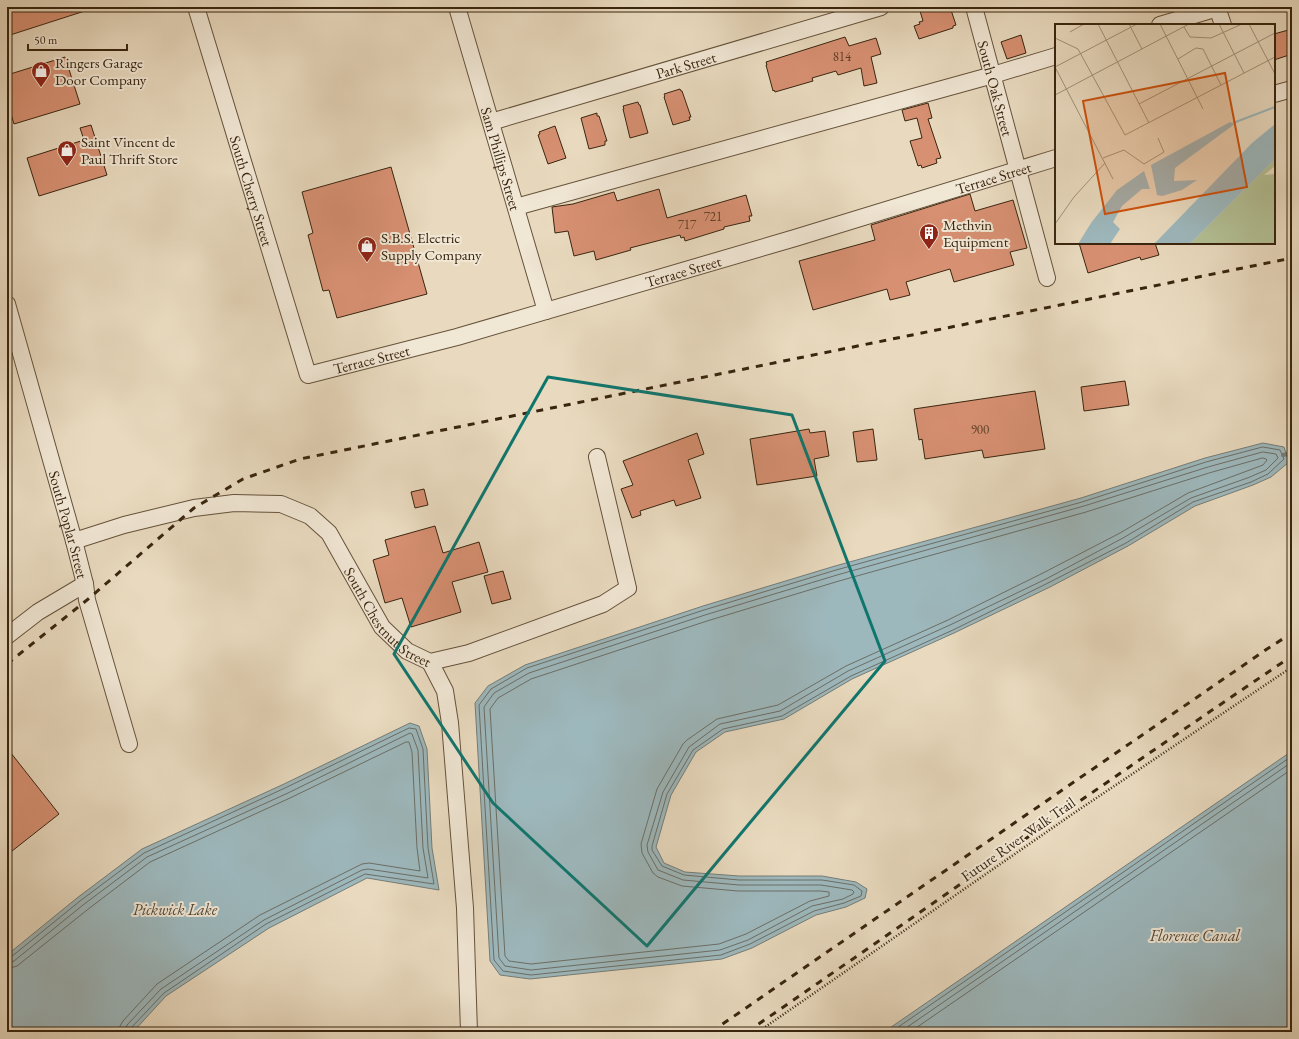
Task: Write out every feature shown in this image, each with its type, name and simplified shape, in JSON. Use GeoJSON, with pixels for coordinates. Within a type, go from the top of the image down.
{"type":"FeatureCollection","features":[{"type":"Feature","properties":{"kind":"street","name":"South Cherry Street"},"geometry":{"type":"LineString","coordinates":[[196,7],[308,375]]}},
{"type":"Feature","properties":{"kind":"street","name":"Sam Phillips Street"},"geometry":{"type":"LineString","coordinates":[[457,7],[546,310]]}},
{"type":"Feature","properties":{"kind":"street","name":"Park Street"},"geometry":{"type":"LineString","coordinates":[[490,122],[881,7]]}},
{"type":"Feature","properties":{"kind":"street","name":"South Oak Street"},"geometry":{"type":"LineString","coordinates":[[974,7],[1047,278]]}},
{"type":"Feature","properties":{"kind":"street"},"geometry":{"type":"LineString","coordinates":[[1163,24],[1218,7],[1223,24]]}},
{"type":"Feature","properties":{"kind":"street"},"geometry":{"type":"LineString","coordinates":[[516,207],[993,75],[1055,56]]}},
{"type":"Feature","properties":{"kind":"street"},"geometry":{"type":"LineString","coordinates":[[1275,94],[1292,89]]}},
{"type":"Feature","properties":{"kind":"street","name":"Terrace Street"},"geometry":{"type":"LineString","coordinates":[[308,375],[457,337],[795,238],[1055,158]]}},
{"type":"Feature","properties":{"kind":"street","name":"South Poplar Street"},"geometry":{"type":"LineString","coordinates":[[7,304],[74,540],[85,584],[87,600],[129,744]]}},
{"type":"Feature","properties":{"kind":"street","name":"South Chestnut Street"},"geometry":{"type":"LineString","coordinates":[[74,540],[194,508],[234,503],[281,504],[310,516],[328,533],[382,627],[407,651],[430,662],[469,653],[603,604],[628,588],[597,457]]}},
{"type":"Feature","properties":{"kind":"street"},"geometry":{"type":"LineString","coordinates":[[7,636],[38,612],[85,584]]}},
{"type":"Feature","properties":{"kind":"street"},"geometry":{"type":"LineString","coordinates":[[430,662],[446,691],[450,723],[465,908],[469,1032]]}},
{"type":"Feature","properties":{"kind":"path","name":"Future River Walk Trail"},"geometry":{"type":"LineString","coordinates":[[758,1032],[1068,817],[1292,667]]}},
{"type":"Feature","properties":{"kind":"highlighted area"},"geometry":{"type":"Polygon","coordinates":[[[548,377],[792,415],[885,661],[647,946],[493,803],[394,654],[548,377]]]}},
{"type":"Feature","properties":{"kind":"water"},"geometry":{"type":"Polygon","coordinates":[[[1263,443],[1284,447],[1289,462],[1271,477],[1195,506],[1128,546],[1050,587],[954,633],[852,679],[784,719],[725,732],[696,752],[671,795],[656,847],[664,863],[685,872],[739,876],[822,876],[856,882],[867,889],[865,898],[846,907],[816,915],[752,948],[722,959],[530,979],[500,975],[490,961],[475,703],[488,686],[525,665],[703,606],[835,566],[1081,498],[1205,458],[1263,443]]]}},
{"type":"Feature","properties":{"kind":"water","name":"Pickwick Lake"},"geometry":{"type":"Polygon","coordinates":[[[410,723],[419,726],[427,749],[432,848],[439,890],[367,878],[269,928],[166,996],[133,1032],[7,1032],[7,955],[77,898],[142,849],[284,784],[410,723]]]}},
{"type":"Feature","properties":{"kind":"water","name":"Florence Canal"},"geometry":{"type":"Polygon","coordinates":[[[1292,751],[1291,1032],[884,1032],[1292,751]]]}},
{"type":"Feature","properties":{"kind":"building"},"geometry":{"type":"Polygon","coordinates":[[[7,7],[91,7],[91,9],[7,36],[7,7]]]}},
{"type":"Feature","properties":{"kind":"building"},"geometry":{"type":"Polygon","coordinates":[[[933,7],[950,7],[956,25],[953,26],[953,28],[919,39],[914,26],[923,21],[920,11],[933,7]]]}},
{"type":"Feature","properties":{"kind":"building"},"geometry":{"type":"Polygon","coordinates":[[[1292,29],[1292,54],[1275,60],[1275,34],[1292,29]]]}},
{"type":"Feature","properties":{"kind":"building"},"geometry":{"type":"Polygon","coordinates":[[[1021,35],[1026,53],[1007,59],[1001,42],[1021,35]]]}},
{"type":"Feature","properties":{"kind":"building"},"geometry":{"type":"Polygon","coordinates":[[[845,37],[849,46],[876,38],[881,54],[871,57],[877,83],[864,86],[861,68],[838,75],[836,71],[812,78],[813,81],[775,92],[774,90],[773,91],[766,62],[845,37]]]}},
{"type":"Feature","properties":{"kind":"building","name":"Ringers Garage Door Company"},"geometry":{"type":"Polygon","coordinates":[[[65,57],[80,104],[14,124],[7,101],[7,75],[65,57]]]}},
{"type":"Feature","properties":{"kind":"building"},"geometry":{"type":"Polygon","coordinates":[[[680,89],[691,117],[689,117],[690,120],[673,125],[664,94],[680,89]]]}},
{"type":"Feature","properties":{"kind":"building"},"geometry":{"type":"Polygon","coordinates":[[[638,102],[648,133],[630,138],[623,106],[638,102]]]}},
{"type":"Feature","properties":{"kind":"building"},"geometry":{"type":"Polygon","coordinates":[[[928,103],[932,118],[928,119],[941,158],[936,159],[937,163],[922,168],[921,165],[918,166],[910,141],[922,138],[917,118],[905,121],[902,110],[928,103]]]}},
{"type":"Feature","properties":{"kind":"building"},"geometry":{"type":"Polygon","coordinates":[[[597,113],[607,141],[605,141],[605,145],[589,149],[581,118],[597,113]]]}},
{"type":"Feature","properties":{"kind":"building","name":"Saint Vincent de Paul Thrift Store"},"geometry":{"type":"Polygon","coordinates":[[[91,125],[107,175],[39,196],[27,158],[84,140],[80,128],[91,125]]]}},
{"type":"Feature","properties":{"kind":"building"},"geometry":{"type":"Polygon","coordinates":[[[555,126],[566,158],[548,164],[538,135],[540,134],[539,132],[555,126]]]}},
{"type":"Feature","properties":{"kind":"building","name":"S.B.S. Electric Supply Company"},"geometry":{"type":"Polygon","coordinates":[[[391,167],[427,294],[337,318],[329,290],[323,291],[308,235],[313,233],[302,192],[391,167]]]}},
{"type":"Feature","properties":{"kind":"building"},"geometry":{"type":"Polygon","coordinates":[[[659,189],[667,218],[746,195],[752,216],[749,216],[750,221],[724,227],[724,229],[685,241],[684,237],[681,238],[680,235],[630,248],[631,250],[596,260],[594,251],[574,256],[568,231],[555,233],[552,207],[573,204],[614,192],[617,201],[659,189]]]}},
{"type":"Feature","properties":{"kind":"building","name":"Methvin Equipment"},"geometry":{"type":"Polygon","coordinates":[[[970,194],[975,211],[1013,200],[1027,248],[1010,252],[1014,265],[954,282],[950,269],[906,282],[910,295],[890,300],[887,289],[813,310],[799,261],[875,240],[871,225],[970,194]]]}},
{"type":"Feature","properties":{"kind":"building"},"geometry":{"type":"Polygon","coordinates":[[[1079,244],[1155,244],[1159,255],[1141,260],[1140,257],[1088,273],[1079,244]]]}},
{"type":"Feature","properties":{"kind":"building"},"geometry":{"type":"Polygon","coordinates":[[[1125,381],[1129,405],[1084,411],[1081,387],[1125,381]]]}},
{"type":"Feature","properties":{"kind":"building"},"geometry":{"type":"Polygon","coordinates":[[[1035,391],[1045,449],[984,458],[982,450],[925,459],[922,439],[919,440],[914,409],[1035,391]]]}},
{"type":"Feature","properties":{"kind":"building"},"geometry":{"type":"Polygon","coordinates":[[[809,429],[810,433],[825,431],[829,456],[814,459],[817,476],[757,485],[750,439],[809,429]]]}},
{"type":"Feature","properties":{"kind":"building"},"geometry":{"type":"Polygon","coordinates":[[[873,429],[877,460],[857,462],[853,432],[873,429]]]}},
{"type":"Feature","properties":{"kind":"building"},"geometry":{"type":"Polygon","coordinates":[[[697,433],[704,454],[688,460],[701,498],[676,506],[674,500],[640,511],[641,515],[632,518],[621,489],[633,485],[623,461],[697,433]]]}},
{"type":"Feature","properties":{"kind":"building"},"geometry":{"type":"Polygon","coordinates":[[[424,489],[428,505],[415,508],[411,492],[424,489]]]}},
{"type":"Feature","properties":{"kind":"building"},"geometry":{"type":"Polygon","coordinates":[[[435,526],[443,553],[479,542],[488,572],[452,582],[461,612],[411,627],[402,598],[385,603],[373,560],[389,555],[385,540],[435,526]]]}},
{"type":"Feature","properties":{"kind":"building"},"geometry":{"type":"Polygon","coordinates":[[[503,571],[511,599],[492,604],[484,576],[503,571]]]}},
{"type":"Feature","properties":{"kind":"building"},"geometry":{"type":"Polygon","coordinates":[[[7,748],[59,814],[7,855],[7,748]]]}},
{"type":"Feature","properties":{"kind":"waterway"},"geometry":{"type":"LineString","coordinates":[[1283,455],[1292,453]]}},
{"type":"Feature","properties":{"kind":"railway"},"geometry":{"type":"LineString","coordinates":[[7,664],[87,600],[194,508],[243,479],[300,459],[1292,258]]}},
{"type":"Feature","properties":{"kind":"railway"},"geometry":{"type":"LineString","coordinates":[[711,1032],[1292,633]]}},
{"type":"Feature","properties":{"kind":"railway"},"geometry":{"type":"LineString","coordinates":[[747,1032],[1155,749],[1292,656]]}},
{"type":"Feature","properties":{"kind":"place","name":"Ringers Garage Door Company"},"geometry":{"type":"Point","coordinates":[41,88]}},
{"type":"Feature","properties":{"kind":"place","name":"Saint Vincent de Paul Thrift Store"},"geometry":{"type":"Point","coordinates":[67,167]}},
{"type":"Feature","properties":{"kind":"place","name":"Methvin Equipment"},"geometry":{"type":"Point","coordinates":[929,250]}},
{"type":"Feature","properties":{"kind":"place","name":"S.B.S. Electric Supply Company"},"geometry":{"type":"Point","coordinates":[367,263]}}]}
